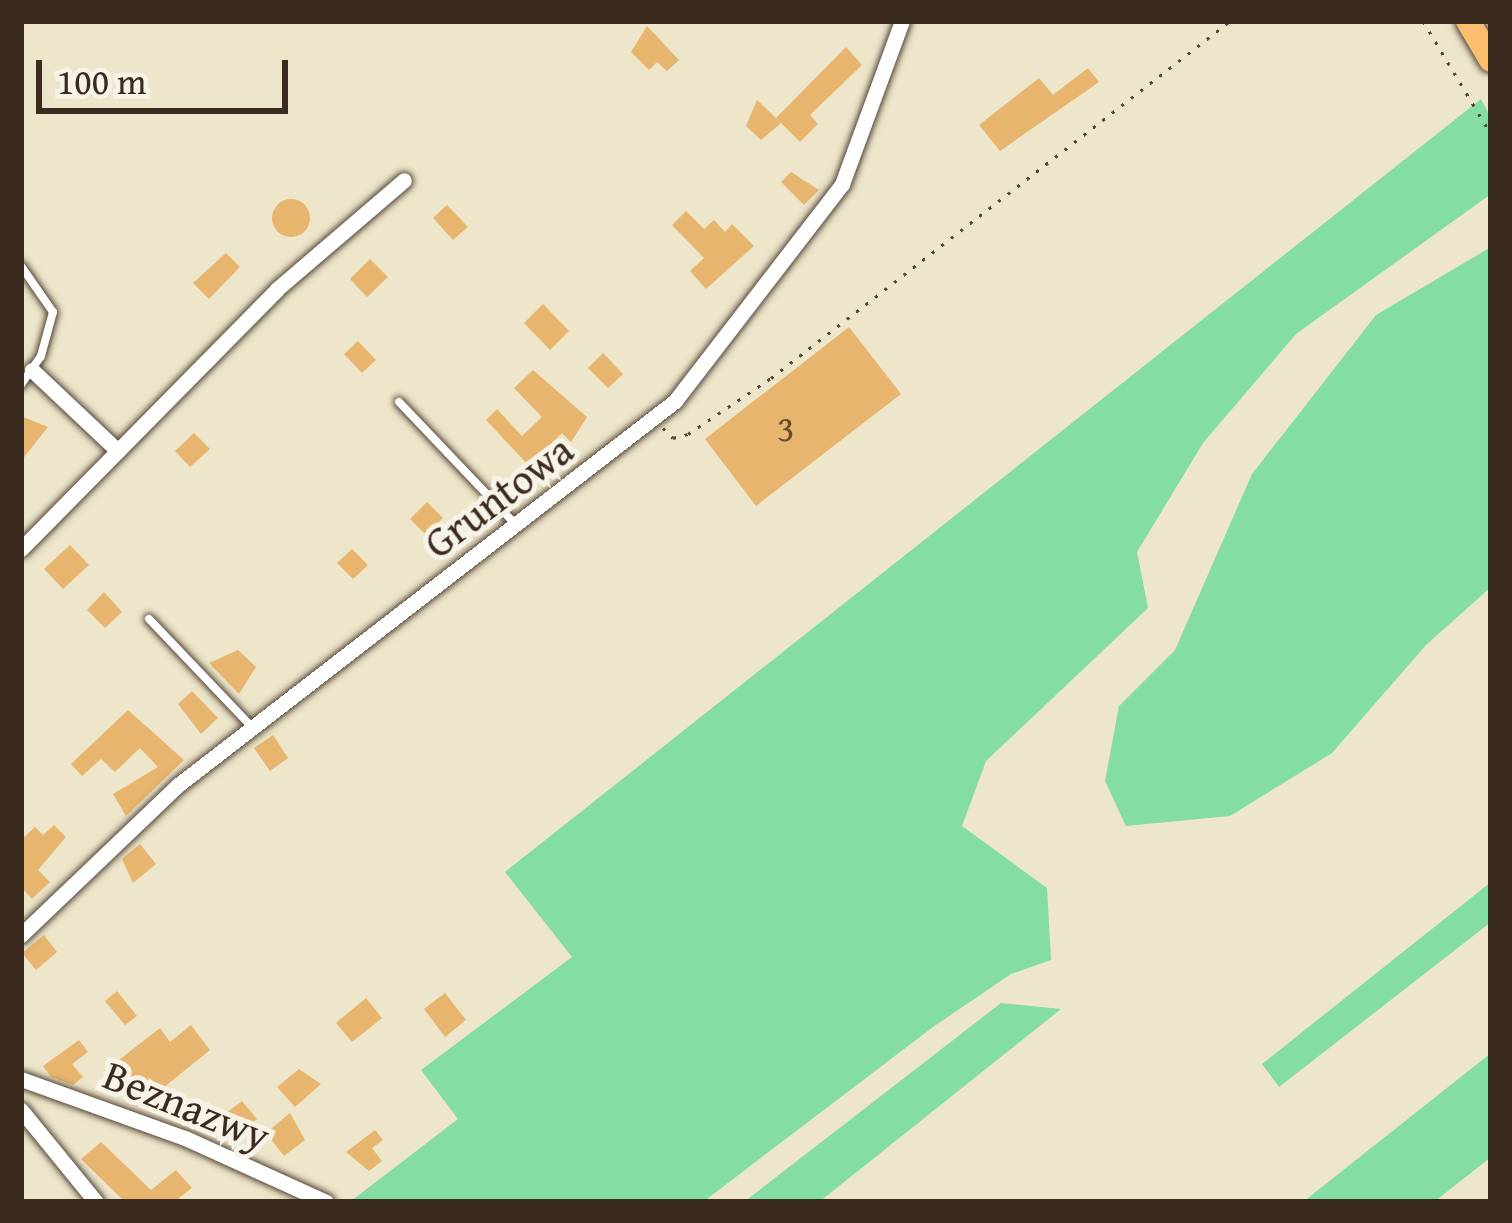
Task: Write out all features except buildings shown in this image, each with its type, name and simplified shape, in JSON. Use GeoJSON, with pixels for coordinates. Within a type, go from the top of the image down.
{"type":"FeatureCollection","features":[{"type":"Feature","properties":{"kind":"main road"},"geometry":{"type":"LineString","coordinates":[[1468,21],[1491,60]]}},
{"type":"Feature","properties":{"kind":"street","name":"Gruntowa"},"geometry":{"type":"LineString","coordinates":[[21,935],[147,811],[656,420],[842,184],[902,21]]}},
{"type":"Feature","properties":{"kind":"street"},"geometry":{"type":"LineString","coordinates":[[21,548],[277,290],[404,180]]}},
{"type":"Feature","properties":{"kind":"street"},"geometry":{"type":"LineString","coordinates":[[32,370],[118,451]]}},
{"type":"Feature","properties":{"kind":"street","name":"Beznazwy"},"geometry":{"type":"LineString","coordinates":[[21,1079],[185,1138],[326,1202]]}},
{"type":"Feature","properties":{"kind":"street"},"geometry":{"type":"LineString","coordinates":[[21,1110],[96,1202]]}},
{"type":"Feature","properties":{"kind":"lane"},"geometry":{"type":"LineString","coordinates":[[21,266],[53,312],[32,370],[21,385]]}},
{"type":"Feature","properties":{"kind":"lane"},"geometry":{"type":"LineString","coordinates":[[399,402],[518,526]]}},
{"type":"Feature","properties":{"kind":"lane"},"geometry":{"type":"LineString","coordinates":[[149,619],[253,729]]}},
{"type":"Feature","properties":{"kind":"path"},"geometry":{"type":"LineString","coordinates":[[656,420],[673,438],[688,434],[771,378],[1230,21]]}},
{"type":"Feature","properties":{"kind":"path"},"geometry":{"type":"LineString","coordinates":[[1423,21],[1491,134]]}},
{"type":"Feature","properties":{"kind":"green space"},"geometry":{"type":"Polygon","coordinates":[[[1481,99],[1491,118],[1491,194],[1296,334],[1203,443],[1137,552],[1148,608],[986,761],[962,826],[1047,888],[1051,960],[1011,974],[933,1027],[703,1202],[351,1201],[458,1119],[421,1070],[572,957],[505,872],[1481,99]]]}},
{"type":"Feature","properties":{"kind":"green space"},"geometry":{"type":"Polygon","coordinates":[[[1491,247],[1491,587],[1426,645],[1332,753],[1230,816],[1126,826],[1105,781],[1119,706],[1175,650],[1252,474],[1376,315],[1491,247]]]}},
{"type":"Feature","properties":{"kind":"green space"},"geometry":{"type":"Polygon","coordinates":[[[1491,882],[1491,922],[1279,1087],[1262,1064],[1491,882]]]}},
{"type":"Feature","properties":{"kind":"green space"},"geometry":{"type":"Polygon","coordinates":[[[1001,1003],[1061,1009],[819,1202],[744,1202],[1001,1003]]]}},
{"type":"Feature","properties":{"kind":"green space"},"geometry":{"type":"Polygon","coordinates":[[[1491,1053],[1491,1157],[1434,1202],[1303,1202],[1491,1053]]]}}]}
